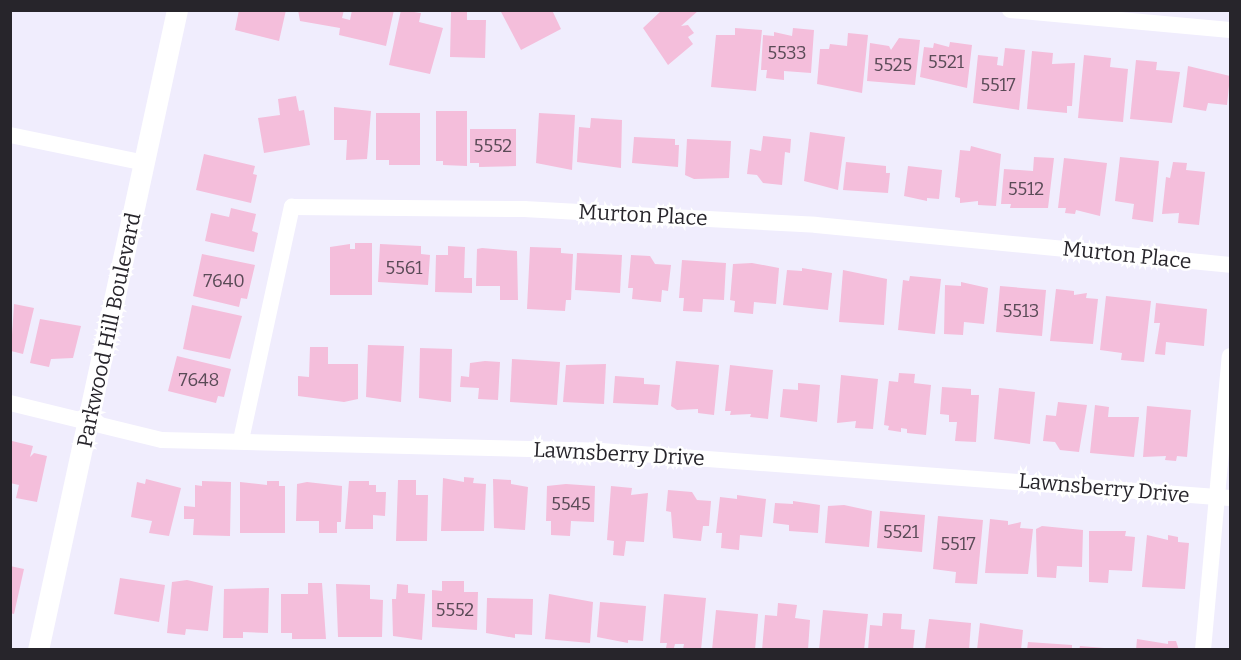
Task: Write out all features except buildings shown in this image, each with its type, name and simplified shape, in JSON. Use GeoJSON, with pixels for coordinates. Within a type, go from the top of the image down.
{"type":"FeatureCollection","features":[{"type":"Feature","properties":{"kind":"street","name":"Parkwood Hill Boulevard"},"geometry":{"type":"LineString","coordinates":[[38,650],[90,420],[177,10]]}},
{"type":"Feature","properties":{"kind":"street"},"geometry":{"type":"LineString","coordinates":[[1010,10],[1230,30]]}},
{"type":"Feature","properties":{"kind":"street"},"geometry":{"type":"LineString","coordinates":[[10,135],[145,163]]}},
{"type":"Feature","properties":{"kind":"street","name":"Murton Place"},"geometry":{"type":"LineString","coordinates":[[241,440],[292,207],[524,209],[816,225],[1230,265]]}},
{"type":"Feature","properties":{"kind":"street"},"geometry":{"type":"LineString","coordinates":[[1203,650],[1224,498],[1230,356]]}},
{"type":"Feature","properties":{"kind":"street","name":"Lawnsberry Drive"},"geometry":{"type":"LineString","coordinates":[[10,403],[90,420],[162,440],[241,440],[601,451],[1224,498]]}}]}
